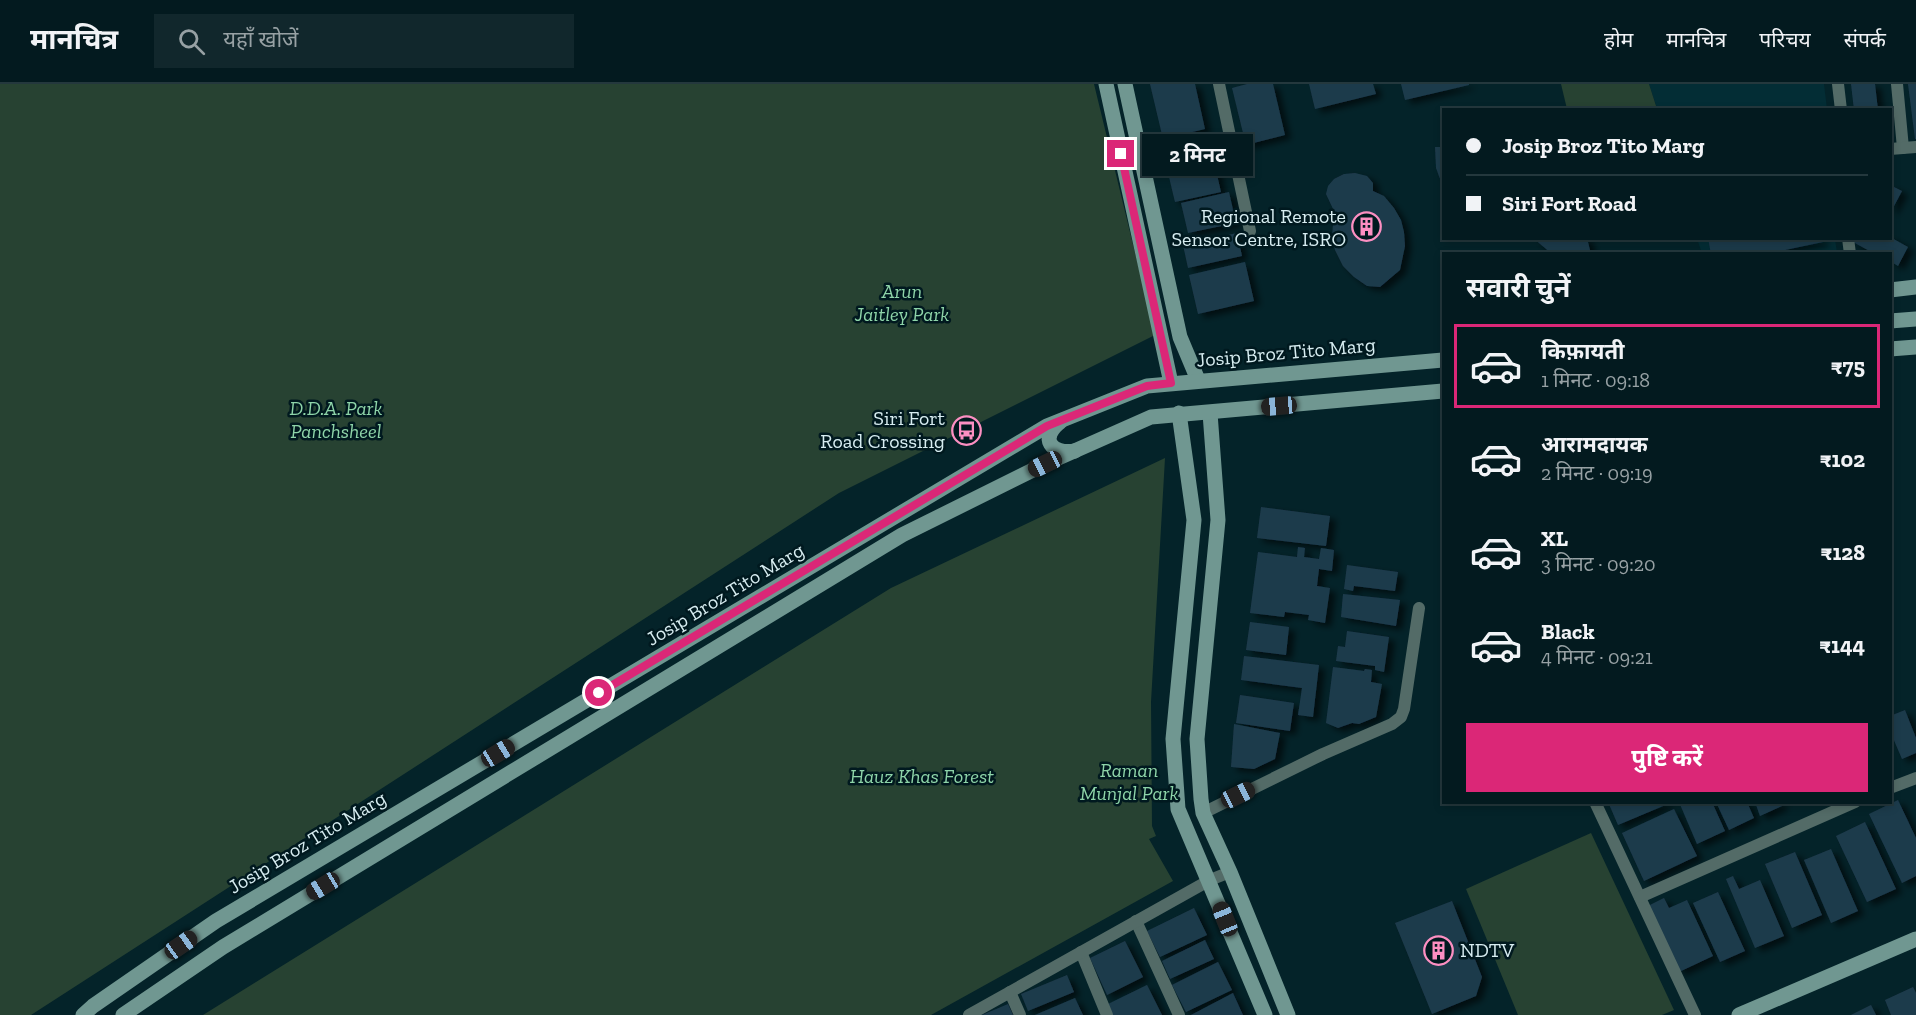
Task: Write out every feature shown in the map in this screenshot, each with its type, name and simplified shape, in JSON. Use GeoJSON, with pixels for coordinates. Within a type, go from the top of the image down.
{"type":"FeatureCollection","features":[{"type":"Feature","properties":{"kind":"main road"},"geometry":{"type":"LineString","coordinates":[[1106,84],[1171,383]]}},
{"type":"Feature","properties":{"kind":"main road"},"geometry":{"type":"LineString","coordinates":[[1125,84],[1180,338],[1198,380]]}},
{"type":"Feature","properties":{"kind":"main road"},"geometry":{"type":"LineString","coordinates":[[1892,290],[1916,287]]}},
{"type":"Feature","properties":{"kind":"main road"},"geometry":{"type":"LineString","coordinates":[[1892,321],[1916,319]]}},
{"type":"Feature","properties":{"kind":"main road"},"geometry":{"type":"LineString","coordinates":[[1892,349],[1916,347]]}},
{"type":"Feature","properties":{"kind":"main road","name":"Josip Broz Tito Marg"},"geometry":{"type":"LineString","coordinates":[[83,1015],[93,1005],[216,921],[1047,426],[1147,386],[1442,360]]}},
{"type":"Feature","properties":{"kind":"main road","name":"Josip Broz Tito Marg"},"geometry":{"type":"LineString","coordinates":[[123,1015],[223,947],[902,535],[1075,451],[1151,417],[1442,391]]}},
{"type":"Feature","properties":{"kind":"main road"},"geometry":{"type":"LineString","coordinates":[[1179,413],[1194,520],[1173,740],[1178,809],[1210,880],[1265,1015]]}},
{"type":"Feature","properties":{"kind":"main road"},"geometry":{"type":"LineString","coordinates":[[1210,413],[1218,520],[1197,739],[1203,813],[1230,872],[1288,1015]]}},
{"type":"Feature","properties":{"kind":"main road"},"geometry":{"type":"LineString","coordinates":[[1063,420],[1050,432],[1048,438],[1050,443],[1060,451],[1075,451]]}},
{"type":"Feature","properties":{"kind":"main road"},"geometry":{"type":"LineString","coordinates":[[1175,768],[1198,766]]}},
{"type":"Feature","properties":{"kind":"main road"},"geometry":{"type":"LineString","coordinates":[[1740,1015],[1916,939]]}},
{"type":"Feature","properties":{"kind":"street"},"geometry":{"type":"LineString","coordinates":[[1219,84],[1250,231]]}},
{"type":"Feature","properties":{"kind":"street"},"geometry":{"type":"LineString","coordinates":[[1838,84],[1841,108]]}},
{"type":"Feature","properties":{"kind":"street"},"geometry":{"type":"LineString","coordinates":[[1897,84],[1896,149],[1916,147]]}},
{"type":"Feature","properties":{"kind":"street"},"geometry":{"type":"LineString","coordinates":[[1203,813],[1323,754],[1392,724],[1401,717],[1419,608]]}},
{"type":"Feature","properties":{"kind":"street"},"geometry":{"type":"LineString","coordinates":[[1892,787],[1916,778]]}},
{"type":"Feature","properties":{"kind":"street"},"geometry":{"type":"LineString","coordinates":[[1596,804],[1695,1015]]}},
{"type":"Feature","properties":{"kind":"street"},"geometry":{"type":"LineString","coordinates":[[1640,897],[1850,804]]}},
{"type":"Feature","properties":{"kind":"street"},"geometry":{"type":"LineString","coordinates":[[969,1015],[1210,880],[1230,872]]}},
{"type":"Feature","properties":{"kind":"street"},"geometry":{"type":"LineString","coordinates":[[1136,921],[1179,1015]]}},
{"type":"Feature","properties":{"kind":"street"},"geometry":{"type":"LineString","coordinates":[[1081,952],[1107,1015]]}},
{"type":"Feature","properties":{"kind":"street"},"geometry":{"type":"LineString","coordinates":[[1010,992],[1020,1015]]}},
{"type":"Feature","properties":{"kind":"shaded area"},"geometry":{"type":"Polygon","coordinates":[[[1649,84],[1824,84],[1827,108],[1657,108],[1649,84]]]}},
{"type":"Feature","properties":{"kind":"shaded area"},"geometry":{"type":"Polygon","coordinates":[[[1697,240],[1835,240],[1837,252],[1702,252],[1697,240]]]}},
{"type":"Feature","properties":{"kind":"green space","name":"D.D.A. Park Panchsheel"},"geometry":{"type":"Polygon","coordinates":[[[0,84],[1094,84],[1155,335],[839,493],[31,1015],[0,1015],[0,84]]]}},
{"type":"Feature","properties":{"kind":"green space"},"geometry":{"type":"Polygon","coordinates":[[[1561,84],[1649,84],[1657,108],[1567,108],[1561,84]]]}},
{"type":"Feature","properties":{"kind":"green space","name":"Hauz Khas Forest"},"geometry":{"type":"Polygon","coordinates":[[[1165,458],[1151,702],[1152,826],[1156,836],[1149,839],[1173,881],[931,1015],[203,1015],[891,588],[1165,458]]]}},
{"type":"Feature","properties":{"kind":"green space"},"geometry":{"type":"Polygon","coordinates":[[[1591,833],[1674,1010],[1662,1015],[1518,1015],[1466,889],[1591,833]]]}},
{"type":"Feature","properties":{"kind":"building"},"geometry":{"type":"Polygon","coordinates":[[[1150,84],[1195,84],[1205,129],[1163,139],[1150,84]]]}},
{"type":"Feature","properties":{"kind":"building"},"geometry":{"type":"Polygon","coordinates":[[[1247,84],[1273,84],[1285,135],[1246,145],[1232,88],[1247,84]]]}},
{"type":"Feature","properties":{"kind":"building"},"geometry":{"type":"Polygon","coordinates":[[[1309,84],[1373,84],[1376,94],[1315,109],[1309,84]]]}},
{"type":"Feature","properties":{"kind":"building"},"geometry":{"type":"Polygon","coordinates":[[[1401,84],[1469,84],[1469,85],[1405,100],[1401,84]]]}},
{"type":"Feature","properties":{"kind":"building"},"geometry":{"type":"Polygon","coordinates":[[[1851,84],[1875,84],[1878,108],[1854,108],[1851,84]]]}},
{"type":"Feature","properties":{"kind":"building"},"geometry":{"type":"Polygon","coordinates":[[[1908,84],[1916,84],[1916,139],[1915,139],[1908,84]]]}},
{"type":"Feature","properties":{"kind":"building"},"geometry":{"type":"Polygon","coordinates":[[[1208,138],[1214,163],[1168,173],[1162,148],[1208,138]]]}},
{"type":"Feature","properties":{"kind":"building"},"geometry":{"type":"Polygon","coordinates":[[[1435,147],[1442,147],[1442,184],[1436,168],[1435,147]]]}},
{"type":"Feature","properties":{"kind":"building"},"geometry":{"type":"Polygon","coordinates":[[[1215,166],[1221,192],[1175,202],[1169,177],[1215,166]]]}},
{"type":"Feature","properties":{"kind":"building","name":"Regional Remote Sensor Centre, ISRO"},"geometry":{"type":"Polygon","coordinates":[[[1355,173],[1367,176],[1373,183],[1373,191],[1384,196],[1394,208],[1401,220],[1404,232],[1405,246],[1400,270],[1380,287],[1367,286],[1343,266],[1335,250],[1332,237],[1334,211],[1326,194],[1328,186],[1334,179],[1344,174],[1355,173]]]}},
{"type":"Feature","properties":{"kind":"building"},"geometry":{"type":"Polygon","coordinates":[[[1892,186],[1902,191],[1892,210],[1892,186]]]}},
{"type":"Feature","properties":{"kind":"building"},"geometry":{"type":"Polygon","coordinates":[[[1229,192],[1236,223],[1188,233],[1181,203],[1229,192]]]}},
{"type":"Feature","properties":{"kind":"building"},"geometry":{"type":"Polygon","coordinates":[[[1237,233],[1242,256],[1188,268],[1183,245],[1237,233]]]}},
{"type":"Feature","properties":{"kind":"building"},"geometry":{"type":"Polygon","coordinates":[[[1892,238],[1908,247],[1898,266],[1892,262],[1892,252],[1871,252],[1853,242],[1854,240],[1892,240],[1892,238]]]}},
{"type":"Feature","properties":{"kind":"building"},"geometry":{"type":"Polygon","coordinates":[[[1535,240],[1588,240],[1590,252],[1550,252],[1535,240]]]}},
{"type":"Feature","properties":{"kind":"building"},"geometry":{"type":"Polygon","coordinates":[[[1708,240],[1822,240],[1823,242],[1776,252],[1711,252],[1708,240]]]}},
{"type":"Feature","properties":{"kind":"building"},"geometry":{"type":"Polygon","coordinates":[[[1245,262],[1254,301],[1198,314],[1189,275],[1245,262]]]}},
{"type":"Feature","properties":{"kind":"building"},"geometry":{"type":"Polygon","coordinates":[[[1261,507],[1330,516],[1326,546],[1257,538],[1261,507]]]}},
{"type":"Feature","properties":{"kind":"building"},"geometry":{"type":"Polygon","coordinates":[[[1298,547],[1305,548],[1304,557],[1319,559],[1321,548],[1334,550],[1332,571],[1319,569],[1317,586],[1330,588],[1325,623],[1308,620],[1309,615],[1285,612],[1284,617],[1250,613],[1258,552],[1297,557],[1298,547]]]}},
{"type":"Feature","properties":{"kind":"building"},"geometry":{"type":"Polygon","coordinates":[[[1347,565],[1398,572],[1395,591],[1354,586],[1353,591],[1344,589],[1347,565]]]}},
{"type":"Feature","properties":{"kind":"building"},"geometry":{"type":"Polygon","coordinates":[[[1343,594],[1400,600],[1396,626],[1341,617],[1343,594]]]}},
{"type":"Feature","properties":{"kind":"building"},"geometry":{"type":"Polygon","coordinates":[[[1250,622],[1289,627],[1286,655],[1246,650],[1250,622]]]}},
{"type":"Feature","properties":{"kind":"building"},"geometry":{"type":"Polygon","coordinates":[[[1347,631],[1389,637],[1384,672],[1375,670],[1375,666],[1336,661],[1338,646],[1345,647],[1347,631]]]}},
{"type":"Feature","properties":{"kind":"building"},"geometry":{"type":"Polygon","coordinates":[[[1244,656],[1319,665],[1313,717],[1298,715],[1302,688],[1241,680],[1244,656]]]}},
{"type":"Feature","properties":{"kind":"building"},"geometry":{"type":"Polygon","coordinates":[[[1333,667],[1372,670],[1371,682],[1382,684],[1376,717],[1359,724],[1352,723],[1338,728],[1326,723],[1333,667]]]}},
{"type":"Feature","properties":{"kind":"building"},"geometry":{"type":"Polygon","coordinates":[[[1240,695],[1294,703],[1290,731],[1236,723],[1240,695]]]}},
{"type":"Feature","properties":{"kind":"building"},"geometry":{"type":"Polygon","coordinates":[[[1905,710],[1916,738],[1916,753],[1902,759],[1892,736],[1892,715],[1905,710]]]}},
{"type":"Feature","properties":{"kind":"building"},"geometry":{"type":"Polygon","coordinates":[[[1234,724],[1280,733],[1275,759],[1254,769],[1231,767],[1234,724]]]}},
{"type":"Feature","properties":{"kind":"building"},"geometry":{"type":"Polygon","coordinates":[[[1898,800],[1916,838],[1916,876],[1902,883],[1869,814],[1898,800]]]}},
{"type":"Feature","properties":{"kind":"building"},"geometry":{"type":"Polygon","coordinates":[[[1609,804],[1668,804],[1618,825],[1609,804]]]}},
{"type":"Feature","properties":{"kind":"building"},"geometry":{"type":"Polygon","coordinates":[[[1680,804],[1713,804],[1725,831],[1697,844],[1680,804]]]}},
{"type":"Feature","properties":{"kind":"building"},"geometry":{"type":"Polygon","coordinates":[[[1717,804],[1748,804],[1754,818],[1729,830],[1717,804]]]}},
{"type":"Feature","properties":{"kind":"building"},"geometry":{"type":"Polygon","coordinates":[[[1756,804],[1782,804],[1782,806],[1760,816],[1756,804]]]}},
{"type":"Feature","properties":{"kind":"building"},"geometry":{"type":"Polygon","coordinates":[[[1674,809],[1697,856],[1644,881],[1622,833],[1674,809]]]}},
{"type":"Feature","properties":{"kind":"building"},"geometry":{"type":"Polygon","coordinates":[[[1865,822],[1896,889],[1867,902],[1836,836],[1865,822]]]}},
{"type":"Feature","properties":{"kind":"building"},"geometry":{"type":"Polygon","coordinates":[[[1831,849],[1858,911],[1831,923],[1804,860],[1831,849]]]}},
{"type":"Feature","properties":{"kind":"building"},"geometry":{"type":"Polygon","coordinates":[[[1795,852],[1822,915],[1792,928],[1765,864],[1795,852]]]}},
{"type":"Feature","properties":{"kind":"building"},"geometry":{"type":"Polygon","coordinates":[[[1733,876],[1739,889],[1760,880],[1784,936],[1755,948],[1726,879],[1733,876]]]}},
{"type":"Feature","properties":{"kind":"building"},"geometry":{"type":"Polygon","coordinates":[[[1718,892],[1745,951],[1720,962],[1693,903],[1718,892]]]}},
{"type":"Feature","properties":{"kind":"building"},"geometry":{"type":"Polygon","coordinates":[[[1664,898],[1669,908],[1687,900],[1713,956],[1679,972],[1648,906],[1664,898]]]}},
{"type":"Feature","properties":{"kind":"building","name":"NDTV"},"geometry":{"type":"Polygon","coordinates":[[[1452,901],[1482,977],[1476,996],[1432,1014],[1395,923],[1452,901]]]}},
{"type":"Feature","properties":{"kind":"building"},"geometry":{"type":"Polygon","coordinates":[[[1194,908],[1207,935],[1160,957],[1147,931],[1194,908]]]}},
{"type":"Feature","properties":{"kind":"building"},"geometry":{"type":"Polygon","coordinates":[[[1205,940],[1214,959],[1170,979],[1162,961],[1205,940]]]}},
{"type":"Feature","properties":{"kind":"building"},"geometry":{"type":"Polygon","coordinates":[[[1125,941],[1143,977],[1107,995],[1090,958],[1125,941]]]}},
{"type":"Feature","properties":{"kind":"building"},"geometry":{"type":"Polygon","coordinates":[[[1218,962],[1232,990],[1186,1012],[1172,985],[1218,962]]]}},
{"type":"Feature","properties":{"kind":"building"},"geometry":{"type":"Polygon","coordinates":[[[1067,975],[1074,992],[1028,1011],[1021,994],[1067,975]]]}},
{"type":"Feature","properties":{"kind":"building"},"geometry":{"type":"Polygon","coordinates":[[[1147,985],[1162,1015],[1111,1015],[1106,1005],[1147,985]]]}},
{"type":"Feature","properties":{"kind":"building"},"geometry":{"type":"Polygon","coordinates":[[[1913,987],[1916,993],[1916,1015],[1891,1015],[1885,1000],[1913,987]]]}},
{"type":"Feature","properties":{"kind":"building"},"geometry":{"type":"Polygon","coordinates":[[[1233,993],[1243,1015],[1191,1015],[1233,993]]]}},
{"type":"Feature","properties":{"kind":"building"},"geometry":{"type":"Polygon","coordinates":[[[1075,998],[1083,1015],[1035,1015],[1075,998]]]}},
{"type":"Feature","properties":{"kind":"building"},"geometry":{"type":"Polygon","coordinates":[[[1008,1004],[1013,1015],[982,1015],[1008,1004]]]}},
{"type":"Feature","properties":{"kind":"building"},"geometry":{"type":"Polygon","coordinates":[[[1871,1005],[1876,1015],[1851,1015],[1871,1005]]]}},
{"type":"Feature","properties":{"kind":"place","name":"Regional Remote Sensor Centre, ISRO"},"geometry":{"type":"Point","coordinates":[1367,227]}},
{"type":"Feature","properties":{"kind":"place","name":"Siri Fort Road Crossing"},"geometry":{"type":"Point","coordinates":[966,430]}},
{"type":"Feature","properties":{"kind":"place","name":"NDTV"},"geometry":{"type":"Point","coordinates":[1439,950]}},
{"type":"Feature","properties":{"kind":"route"},"geometry":{"type":"LineString","coordinates":[[599,693],[1047,426],[1147,386],[1171,383],[1121,154]]}},
{"type":"Feature","properties":{"kind":"park label","name":"Arun Jaitley Park"},"geometry":{"type":"Point","coordinates":[902,302]}},
{"type":"Feature","properties":{"kind":"park label","name":"Raman Munjal Park"},"geometry":{"type":"Point","coordinates":[1129,782]}}]}
